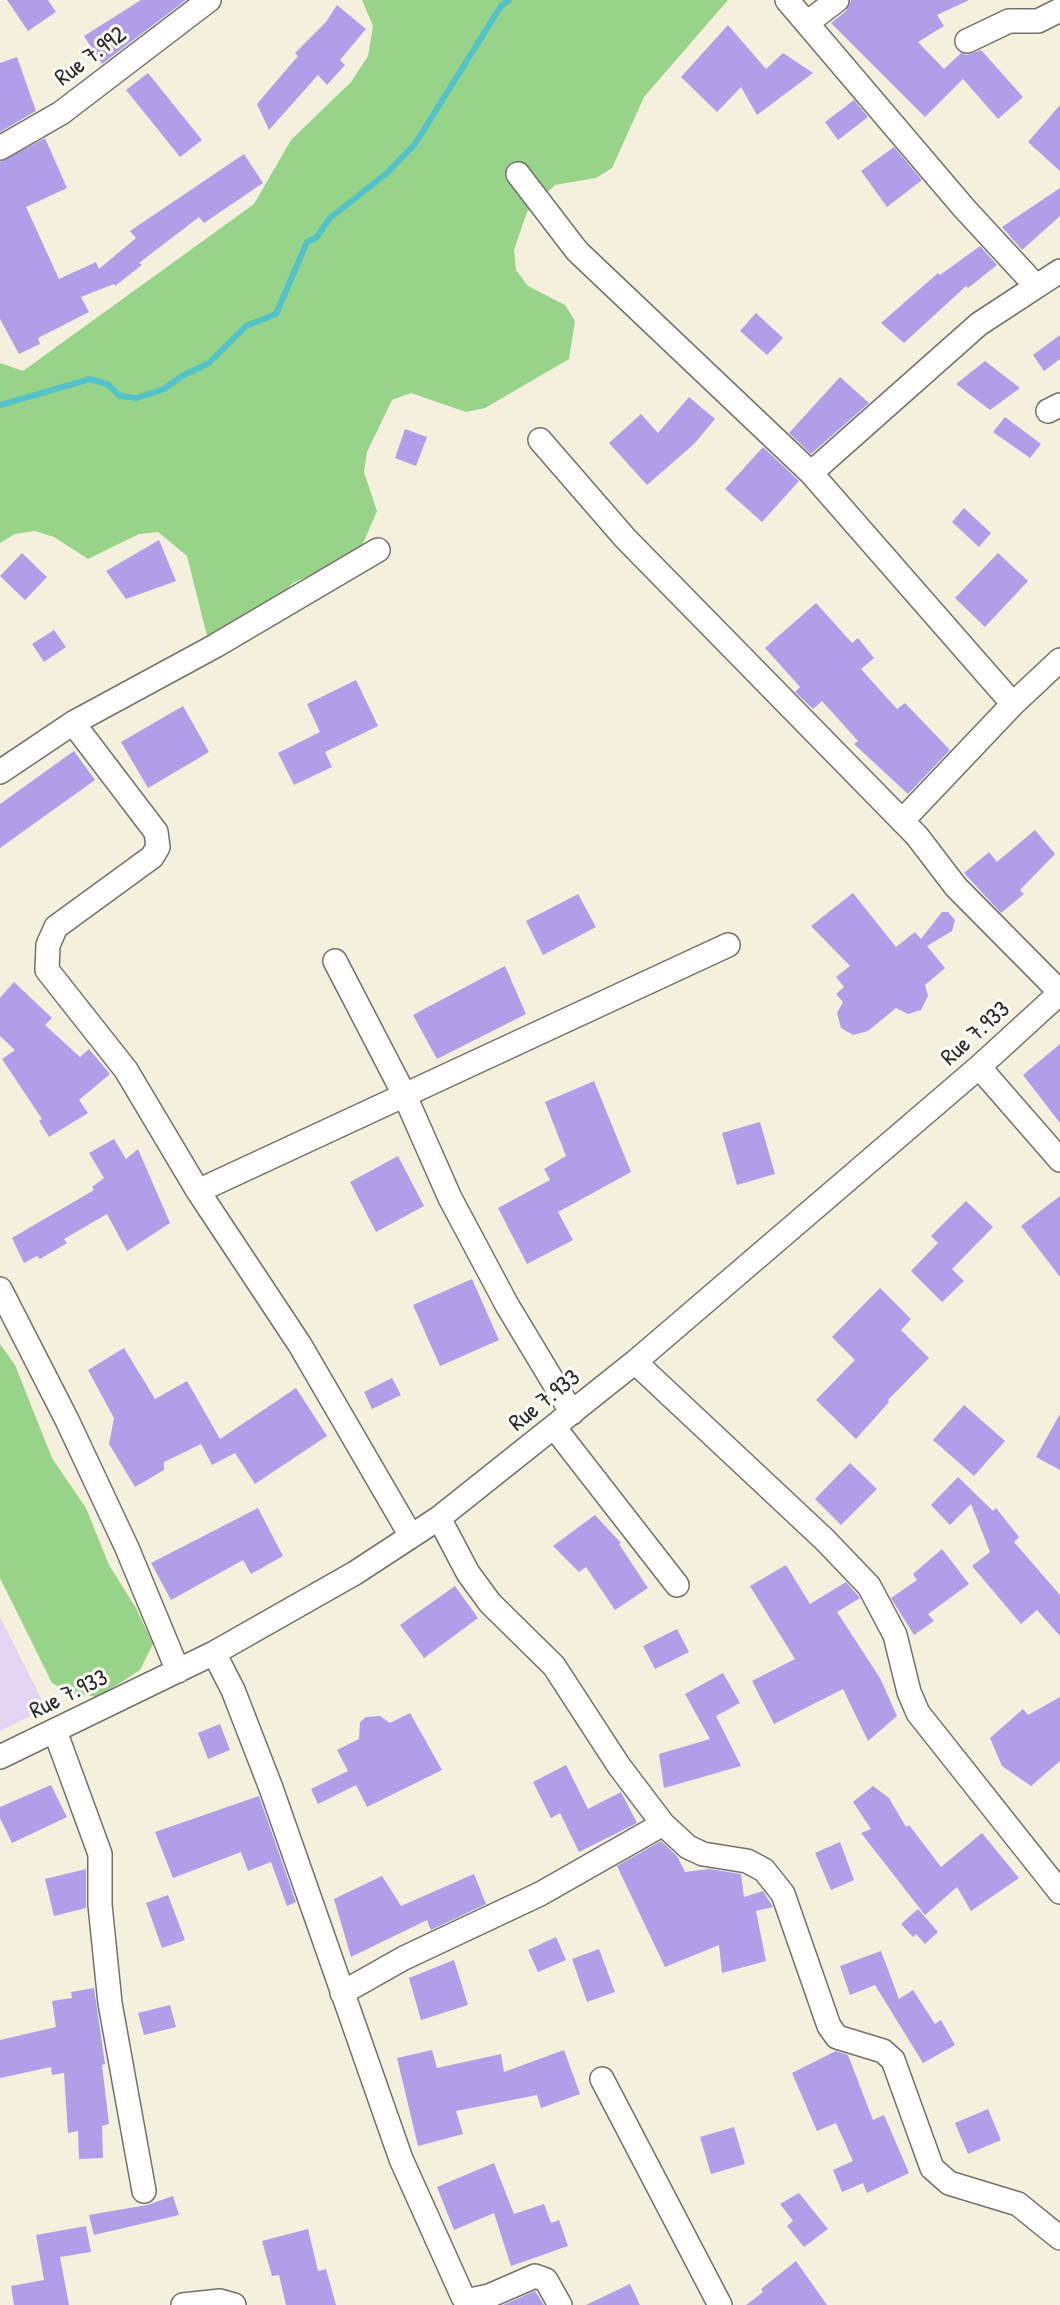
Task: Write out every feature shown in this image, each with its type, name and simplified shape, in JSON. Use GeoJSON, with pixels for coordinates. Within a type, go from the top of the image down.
{"type":"FeatureCollection","features":[{"type":"Feature","properties":{"kind":"street","name":"Rue 7.992"},"geometry":{"type":"LineString","coordinates":[[0,148],[61,113],[209,0]]}},
{"type":"Feature","properties":{"kind":"street"},"geometry":{"type":"LineString","coordinates":[[787,0],[964,208],[1035,285]]}},
{"type":"Feature","properties":{"kind":"street"},"geometry":{"type":"LineString","coordinates":[[807,23],[837,0]]}},
{"type":"Feature","properties":{"kind":"street"},"geometry":{"type":"LineString","coordinates":[[967,41],[1009,21],[1038,21],[1060,10]]}},
{"type":"Feature","properties":{"kind":"street"},"geometry":{"type":"LineString","coordinates":[[518,174],[577,251],[811,473],[1013,704]]}},
{"type":"Feature","properties":{"kind":"street"},"geometry":{"type":"LineString","coordinates":[[811,473],[979,324],[1060,271]]}},
{"type":"Feature","properties":{"kind":"street"},"geometry":{"type":"LineString","coordinates":[[540,440],[625,538],[902,821],[956,887],[1060,993]]}},
{"type":"Feature","properties":{"kind":"street"},"geometry":{"type":"LineString","coordinates":[[0,772],[73,723],[215,646],[378,550]]}},
{"type":"Feature","properties":{"kind":"street"},"geometry":{"type":"LineString","coordinates":[[902,821],[1013,704],[1060,660]]}},
{"type":"Feature","properties":{"kind":"street"},"geometry":{"type":"LineString","coordinates":[[73,723],[156,832],[158,847],[152,857],[56,927],[48,945],[47,970],[126,1070],[198,1191],[300,1345],[411,1536]]}},
{"type":"Feature","properties":{"kind":"street"},"geometry":{"type":"LineString","coordinates":[[198,1191],[728,945]]}},
{"type":"Feature","properties":{"kind":"street"},"geometry":{"type":"LineString","coordinates":[[335,961],[405,1096],[450,1198],[507,1305],[563,1420],[677,1585]]}},
{"type":"Feature","properties":{"kind":"street","name":"Rue 7.933"},"geometry":{"type":"LineString","coordinates":[[0,1757],[214,1653],[355,1573],[439,1518],[635,1362],[979,1067],[1060,993]]}},
{"type":"Feature","properties":{"kind":"street"},"geometry":{"type":"LineString","coordinates":[[979,1067],[1060,1160]]}},
{"type":"Feature","properties":{"kind":"street"},"geometry":{"type":"LineString","coordinates":[[0,1289],[67,1420],[127,1548],[178,1671]]}},
{"type":"Feature","properties":{"kind":"street"},"geometry":{"type":"LineString","coordinates":[[635,1362],[825,1540],[870,1586],[895,1635],[909,1692],[918,1713],[1060,1892]]}},
{"type":"Feature","properties":{"kind":"street"},"geometry":{"type":"LineString","coordinates":[[439,1518],[468,1573],[490,1603],[554,1666],[619,1766],[663,1824],[688,1847],[703,1854],[747,1861],[764,1870],[783,1894],[829,2026],[837,2037],[883,2051],[893,2060],[932,2168],[949,2183],[1018,2204],[1060,2238]]}},
{"type":"Feature","properties":{"kind":"street"},"geometry":{"type":"LineString","coordinates":[[214,1653],[233,1690],[271,1788],[401,2159],[463,2297],[470,2300],[489,2296],[535,2276],[547,2280],[560,2305]]}},
{"type":"Feature","properties":{"kind":"street"},"geometry":{"type":"LineString","coordinates":[[55,1731],[100,1854],[100,1905],[110,2003],[144,2191]]}},
{"type":"Feature","properties":{"kind":"street"},"geometry":{"type":"LineString","coordinates":[[342,1993],[395,1963],[540,1894],[663,1824]]}},
{"type":"Feature","properties":{"kind":"street"},"geometry":{"type":"LineString","coordinates":[[603,2079],[720,2305]]}},
{"type":"Feature","properties":{"kind":"street"},"geometry":{"type":"LineString","coordinates":[[183,2305],[220,2301],[234,2305]]}},
{"type":"Feature","properties":{"kind":"shaded area"},"geometry":{"type":"Polygon","coordinates":[[[0,1617],[46,1708],[0,1731],[0,1617]]]}},
{"type":"Feature","properties":{"kind":"green space"},"geometry":{"type":"Polygon","coordinates":[[[362,0],[728,0],[644,97],[612,168],[596,178],[555,185],[527,212],[514,250],[516,270],[528,286],[565,305],[575,321],[569,359],[485,408],[466,412],[411,393],[392,400],[367,452],[364,472],[377,511],[362,546],[347,558],[293,583],[264,610],[207,636],[187,556],[158,532],[139,534],[88,559],[54,537],[35,531],[15,534],[0,543],[0,363],[23,371],[254,204],[291,140],[351,82],[368,56],[373,26],[362,0]]]}},
{"type":"Feature","properties":{"kind":"green space"},"geometry":{"type":"Polygon","coordinates":[[[0,1344],[15,1365],[52,1458],[86,1508],[109,1565],[136,1608],[153,1644],[140,1670],[98,1697],[69,1693],[52,1683],[0,1578],[0,1344]]]}},
{"type":"Feature","properties":{"kind":"building"},"geometry":{"type":"Polygon","coordinates":[[[7,0],[48,0],[56,12],[28,31],[7,0]]]}},
{"type":"Feature","properties":{"kind":"building"},"geometry":{"type":"Polygon","coordinates":[[[141,0],[186,0],[102,64],[84,36],[141,0]]]}},
{"type":"Feature","properties":{"kind":"building"},"geometry":{"type":"Polygon","coordinates":[[[851,0],[969,0],[937,15],[944,26],[918,42],[944,69],[961,53],[967,55],[981,50],[1023,97],[998,119],[963,79],[925,117],[831,23],[846,11],[851,0]]]}},
{"type":"Feature","properties":{"kind":"building"},"geometry":{"type":"Polygon","coordinates":[[[337,5],[366,29],[340,60],[345,65],[327,85],[318,75],[269,130],[257,104],[298,56],[295,53],[326,22],[337,5]]]}},
{"type":"Feature","properties":{"kind":"building"},"geometry":{"type":"Polygon","coordinates":[[[728,25],[766,69],[783,53],[813,73],[757,115],[741,87],[717,112],[681,77],[728,25]]]}},
{"type":"Feature","properties":{"kind":"building"},"geometry":{"type":"Polygon","coordinates":[[[17,57],[36,111],[0,132],[0,63],[17,57]]]}},
{"type":"Feature","properties":{"kind":"building"},"geometry":{"type":"Polygon","coordinates":[[[148,73],[202,140],[180,157],[126,90],[148,73]]]}},
{"type":"Feature","properties":{"kind":"building"},"geometry":{"type":"Polygon","coordinates":[[[854,100],[868,117],[838,140],[825,122],[854,100]]]}},
{"type":"Feature","properties":{"kind":"building"},"geometry":{"type":"Polygon","coordinates":[[[1060,105],[1060,171],[1028,142],[1060,105]]]}},
{"type":"Feature","properties":{"kind":"building"},"geometry":{"type":"Polygon","coordinates":[[[45,138],[67,188],[26,207],[59,279],[96,262],[99,269],[136,238],[130,231],[244,154],[263,183],[204,223],[199,217],[139,263],[142,265],[115,286],[114,284],[81,297],[89,312],[38,338],[40,344],[19,354],[0,319],[0,162],[45,138]]]}},
{"type":"Feature","properties":{"kind":"building"},"geometry":{"type":"Polygon","coordinates":[[[894,147],[922,180],[887,207],[861,171],[894,147]]]}},
{"type":"Feature","properties":{"kind":"building"},"geometry":{"type":"Polygon","coordinates":[[[1060,188],[1060,216],[1022,250],[1002,227],[1060,188]]]}},
{"type":"Feature","properties":{"kind":"building"},"geometry":{"type":"Polygon","coordinates":[[[980,246],[997,265],[968,288],[966,286],[904,343],[881,323],[938,273],[940,275],[980,246]]]}},
{"type":"Feature","properties":{"kind":"building"},"geometry":{"type":"Polygon","coordinates":[[[756,313],[783,338],[767,355],[740,331],[756,313]]]}},
{"type":"Feature","properties":{"kind":"building"},"geometry":{"type":"Polygon","coordinates":[[[1060,335],[1060,359],[1044,371],[1033,355],[1060,335]]]}},
{"type":"Feature","properties":{"kind":"building"},"geometry":{"type":"Polygon","coordinates":[[[985,361],[1020,388],[990,410],[956,384],[985,361]]]}},
{"type":"Feature","properties":{"kind":"building"},"geometry":{"type":"Polygon","coordinates":[[[840,377],[869,403],[811,454],[789,433],[840,377]]]}},
{"type":"Feature","properties":{"kind":"building"},"geometry":{"type":"Polygon","coordinates":[[[689,397],[715,419],[694,444],[647,485],[609,443],[641,414],[658,433],[689,397]]]}},
{"type":"Feature","properties":{"kind":"building"},"geometry":{"type":"Polygon","coordinates":[[[1005,417],[1041,444],[1030,458],[993,432],[1005,417]]]}},
{"type":"Feature","properties":{"kind":"building"},"geometry":{"type":"Polygon","coordinates":[[[405,429],[427,437],[416,466],[395,458],[405,429]]]}},
{"type":"Feature","properties":{"kind":"building"},"geometry":{"type":"Polygon","coordinates":[[[763,447],[799,481],[762,522],[725,489],[763,447]]]}},
{"type":"Feature","properties":{"kind":"building"},"geometry":{"type":"Polygon","coordinates":[[[964,508],[991,533],[979,547],[952,522],[964,508]]]}},
{"type":"Feature","properties":{"kind":"building"},"geometry":{"type":"Polygon","coordinates":[[[159,540],[176,581],[126,599],[106,571],[159,540]]]}},
{"type":"Feature","properties":{"kind":"building"},"geometry":{"type":"Polygon","coordinates":[[[22,553],[47,577],[25,600],[0,576],[22,553]]]}},
{"type":"Feature","properties":{"kind":"building"},"geometry":{"type":"Polygon","coordinates":[[[998,553],[1028,581],[985,627],[955,598],[998,553]]]}},
{"type":"Feature","properties":{"kind":"building"},"geometry":{"type":"Polygon","coordinates":[[[816,603],[852,643],[858,638],[874,658],[861,669],[897,709],[905,703],[950,750],[908,794],[854,744],[858,741],[822,701],[813,709],[795,692],[800,687],[765,648],[816,603]]]}},
{"type":"Feature","properties":{"kind":"building"},"geometry":{"type":"Polygon","coordinates":[[[54,630],[66,647],[44,662],[32,644],[54,630]]]}},
{"type":"Feature","properties":{"kind":"building"},"geometry":{"type":"Polygon","coordinates":[[[356,680],[378,726],[325,752],[332,767],[294,785],[278,753],[320,732],[307,704],[356,680]]]}},
{"type":"Feature","properties":{"kind":"building"},"geometry":{"type":"Polygon","coordinates":[[[183,706],[209,752],[148,788],[121,742],[183,706]]]}},
{"type":"Feature","properties":{"kind":"building"},"geometry":{"type":"Polygon","coordinates":[[[74,751],[95,780],[0,848],[0,804],[74,751]]]}},
{"type":"Feature","properties":{"kind":"building"},"geometry":{"type":"Polygon","coordinates":[[[1035,830],[1055,854],[1020,890],[1024,894],[1001,913],[964,873],[989,852],[997,862],[1035,830]]]}},
{"type":"Feature","properties":{"kind":"building"},"geometry":{"type":"Polygon","coordinates":[[[853,893],[896,947],[915,932],[921,939],[942,912],[948,912],[955,920],[952,931],[927,946],[945,968],[925,985],[928,996],[921,1010],[908,1014],[896,1008],[868,1031],[853,1035],[841,1028],[837,1013],[843,1002],[836,994],[844,987],[836,977],[850,966],[811,926],[853,893]]]}},
{"type":"Feature","properties":{"kind":"building"},"geometry":{"type":"Polygon","coordinates":[[[578,894],[596,927],[543,955],[526,921],[578,894]]]}},
{"type":"Feature","properties":{"kind":"building"},"geometry":{"type":"Polygon","coordinates":[[[505,966],[526,1014],[437,1059],[413,1015],[505,966]]]}},
{"type":"Feature","properties":{"kind":"building"},"geometry":{"type":"Polygon","coordinates":[[[14,982],[52,1018],[45,1025],[80,1057],[89,1049],[110,1074],[79,1100],[88,1113],[49,1137],[39,1121],[42,1119],[2,1059],[15,1050],[0,1036],[0,998],[14,982]]]}},
{"type":"Feature","properties":{"kind":"building"},"geometry":{"type":"Polygon","coordinates":[[[1060,1044],[1060,1123],[1023,1075],[1060,1044]]]}},
{"type":"Feature","properties":{"kind":"building"},"geometry":{"type":"Polygon","coordinates":[[[594,1081],[631,1172],[558,1212],[573,1240],[527,1264],[498,1208],[550,1180],[544,1169],[566,1156],[545,1102],[594,1081]]]}},
{"type":"Feature","properties":{"kind":"building"},"geometry":{"type":"Polygon","coordinates":[[[760,1122],[775,1174],[737,1185],[722,1133],[760,1122]]]}},
{"type":"Feature","properties":{"kind":"building"},"geometry":{"type":"Polygon","coordinates":[[[114,1139],[126,1159],[138,1149],[170,1223],[127,1251],[107,1214],[64,1239],[67,1243],[40,1259],[37,1256],[24,1263],[12,1238],[94,1190],[92,1187],[104,1178],[89,1153],[114,1139]]]}},
{"type":"Feature","properties":{"kind":"building"},"geometry":{"type":"Polygon","coordinates":[[[398,1156],[424,1206],[376,1232],[350,1182],[398,1156]]]}},
{"type":"Feature","properties":{"kind":"building"},"geometry":{"type":"Polygon","coordinates":[[[1060,1196],[1060,1277],[1021,1226],[1060,1196]]]}},
{"type":"Feature","properties":{"kind":"building"},"geometry":{"type":"Polygon","coordinates":[[[966,1201],[993,1227],[952,1269],[964,1281],[942,1302],[911,1271],[938,1243],[931,1236],[966,1201]]]}},
{"type":"Feature","properties":{"kind":"building"},"geometry":{"type":"Polygon","coordinates":[[[472,1279],[499,1340],[440,1366],[413,1305],[472,1279]]]}},
{"type":"Feature","properties":{"kind":"building"},"geometry":{"type":"Polygon","coordinates":[[[880,1288],[911,1319],[901,1330],[929,1358],[888,1400],[856,1439],[816,1400],[855,1360],[832,1337],[880,1288]]]}},
{"type":"Feature","properties":{"kind":"building"},"geometry":{"type":"Polygon","coordinates":[[[124,1348],[155,1399],[187,1381],[220,1439],[296,1388],[327,1436],[255,1484],[235,1453],[212,1465],[201,1444],[164,1462],[164,1470],[135,1487],[109,1444],[114,1418],[88,1370],[124,1348]]]}},
{"type":"Feature","properties":{"kind":"building"},"geometry":{"type":"Polygon","coordinates":[[[392,1378],[401,1395],[372,1409],[364,1392],[392,1378]]]}},
{"type":"Feature","properties":{"kind":"building"},"geometry":{"type":"Polygon","coordinates":[[[964,1405],[1005,1441],[974,1476],[933,1440],[964,1405]]]}},
{"type":"Feature","properties":{"kind":"building"},"geometry":{"type":"Polygon","coordinates":[[[1060,1414],[1060,1470],[1036,1457],[1060,1414]]]}},
{"type":"Feature","properties":{"kind":"building"},"geometry":{"type":"Polygon","coordinates":[[[850,1463],[877,1489],[841,1525],[815,1499],[850,1463]]]}},
{"type":"Feature","properties":{"kind":"building"},"geometry":{"type":"Polygon","coordinates":[[[958,1477],[993,1511],[996,1508],[1019,1537],[1014,1542],[1060,1595],[1060,1636],[1037,1610],[1021,1624],[972,1566],[990,1552],[971,1504],[950,1525],[931,1505],[958,1477]]]}},
{"type":"Feature","properties":{"kind":"building"},"geometry":{"type":"Polygon","coordinates":[[[258,1508],[283,1556],[251,1574],[243,1560],[171,1600],[151,1563],[258,1508]]]}},
{"type":"Feature","properties":{"kind":"building"},"geometry":{"type":"Polygon","coordinates":[[[595,1515],[621,1543],[619,1544],[648,1588],[615,1610],[586,1567],[579,1572],[553,1546],[595,1515]]]}},
{"type":"Feature","properties":{"kind":"building"},"geometry":{"type":"Polygon","coordinates":[[[942,1549],[969,1584],[928,1614],[934,1621],[914,1635],[891,1598],[917,1580],[913,1574],[942,1549]]]}},
{"type":"Feature","properties":{"kind":"building"},"geometry":{"type":"Polygon","coordinates":[[[786,1565],[810,1604],[846,1582],[860,1598],[837,1612],[880,1678],[897,1716],[868,1741],[843,1689],[774,1724],[752,1681],[795,1659],[750,1586],[786,1565]]]}},
{"type":"Feature","properties":{"kind":"building"},"geometry":{"type":"Polygon","coordinates":[[[455,1586],[478,1618],[424,1658],[400,1625],[455,1586]]]}},
{"type":"Feature","properties":{"kind":"building"},"geometry":{"type":"Polygon","coordinates":[[[677,1629],[689,1652],[655,1669],[643,1646],[677,1629]]]}},
{"type":"Feature","properties":{"kind":"building"},"geometry":{"type":"Polygon","coordinates":[[[723,1673],[740,1703],[716,1716],[741,1766],[664,1788],[659,1754],[710,1739],[685,1694],[723,1673]]]}},
{"type":"Feature","properties":{"kind":"building"},"geometry":{"type":"Polygon","coordinates":[[[1060,1697],[1060,1761],[1031,1786],[1002,1766],[990,1738],[1023,1709],[1028,1715],[1060,1697]]]}},
{"type":"Feature","properties":{"kind":"building"},"geometry":{"type":"Polygon","coordinates":[[[410,1713],[442,1770],[367,1807],[356,1785],[318,1804],[311,1789],[348,1771],[337,1750],[359,1739],[360,1722],[366,1717],[380,1716],[390,1723],[410,1713]]]}},
{"type":"Feature","properties":{"kind":"building"},"geometry":{"type":"Polygon","coordinates":[[[220,1724],[230,1750],[208,1759],[198,1733],[220,1724]]]}},
{"type":"Feature","properties":{"kind":"building"},"geometry":{"type":"Polygon","coordinates":[[[566,1765],[588,1809],[621,1792],[637,1823],[579,1852],[560,1813],[551,1818],[533,1782],[566,1765]]]}},
{"type":"Feature","properties":{"kind":"building"},"geometry":{"type":"Polygon","coordinates":[[[51,1785],[67,1817],[12,1843],[0,1818],[0,1807],[51,1785]]]}},
{"type":"Feature","properties":{"kind":"building"},"geometry":{"type":"Polygon","coordinates":[[[873,1786],[889,1798],[906,1827],[909,1825],[941,1867],[982,1833],[1019,1878],[971,1911],[957,1887],[925,1915],[861,1833],[871,1829],[853,1802],[873,1786]]]}},
{"type":"Feature","properties":{"kind":"building"},"geometry":{"type":"Polygon","coordinates":[[[259,1796],[296,1902],[287,1906],[271,1862],[248,1871],[241,1852],[173,1878],[155,1832],[259,1796]]]}},
{"type":"Feature","properties":{"kind":"building"},"geometry":{"type":"Polygon","coordinates":[[[661,1841],[677,1856],[685,1872],[709,1869],[741,1874],[744,1897],[763,1891],[773,1907],[756,1911],[766,1961],[722,1973],[719,1945],[665,1967],[617,1866],[661,1841]]]}},
{"type":"Feature","properties":{"kind":"building"},"geometry":{"type":"Polygon","coordinates":[[[840,1842],[854,1880],[831,1890],[815,1853],[840,1842]]]}},
{"type":"Feature","properties":{"kind":"building"},"geometry":{"type":"Polygon","coordinates":[[[86,1869],[86,1908],[54,1916],[45,1879],[86,1869]]]}},
{"type":"Feature","properties":{"kind":"building"},"geometry":{"type":"Polygon","coordinates":[[[474,1874],[486,1904],[431,1930],[427,1920],[351,1957],[334,1899],[382,1876],[401,1906],[474,1874]]]}},
{"type":"Feature","properties":{"kind":"building"},"geometry":{"type":"Polygon","coordinates":[[[168,1895],[185,1940],[162,1948],[146,1903],[168,1895]]]}},
{"type":"Feature","properties":{"kind":"building"},"geometry":{"type":"Polygon","coordinates":[[[918,1909],[938,1932],[925,1944],[916,1934],[913,1937],[901,1924],[918,1909]]]}},
{"type":"Feature","properties":{"kind":"building"},"geometry":{"type":"Polygon","coordinates":[[[556,1937],[566,1960],[538,1972],[528,1950],[556,1937]]]}},
{"type":"Feature","properties":{"kind":"building"},"geometry":{"type":"Polygon","coordinates":[[[599,1949],[615,1992],[587,2002],[572,1959],[599,1949]]]}},
{"type":"Feature","properties":{"kind":"building"},"geometry":{"type":"Polygon","coordinates":[[[881,1951],[899,1999],[913,1990],[935,2024],[941,2020],[955,2045],[923,2063],[875,1985],[850,1995],[840,1966],[881,1951]]]}},
{"type":"Feature","properties":{"kind":"building"},"geometry":{"type":"Polygon","coordinates":[[[454,1960],[468,2005],[421,2020],[409,1978],[454,1960]]]}},
{"type":"Feature","properties":{"kind":"building"},"geometry":{"type":"Polygon","coordinates":[[[94,1988],[105,2064],[102,2065],[109,2124],[102,2126],[103,2158],[79,2159],[78,2131],[68,2133],[64,2073],[52,2075],[51,2067],[0,2078],[0,2040],[56,2027],[52,2001],[72,1998],[71,1992],[94,1988]]]}},
{"type":"Feature","properties":{"kind":"building"},"geometry":{"type":"Polygon","coordinates":[[[170,2005],[176,2027],[144,2035],[138,2013],[170,2005]]]}},
{"type":"Feature","properties":{"kind":"building"},"geometry":{"type":"Polygon","coordinates":[[[432,2050],[437,2068],[501,2054],[504,2072],[564,2050],[580,2094],[541,2108],[537,2095],[456,2111],[463,2134],[418,2146],[397,2058],[432,2050]]]}},
{"type":"Feature","properties":{"kind":"building"},"geometry":{"type":"Polygon","coordinates":[[[836,2051],[848,2055],[873,2120],[884,2115],[909,2173],[867,2193],[863,2183],[842,2192],[833,2170],[853,2161],[836,2123],[817,2131],[792,2073],[836,2051]]]}},
{"type":"Feature","properties":{"kind":"building"},"geometry":{"type":"Polygon","coordinates":[[[988,2109],[1001,2140],[968,2154],[955,2123],[988,2109]]]}},
{"type":"Feature","properties":{"kind":"building"},"geometry":{"type":"Polygon","coordinates":[[[734,2127],[745,2164],[711,2174],[700,2137],[734,2127]]]}},
{"type":"Feature","properties":{"kind":"building"},"geometry":{"type":"Polygon","coordinates":[[[494,2163],[514,2214],[544,2204],[551,2223],[559,2220],[568,2246],[511,2266],[494,2213],[454,2230],[437,2187],[494,2163]]]}},
{"type":"Feature","properties":{"kind":"building"},"geometry":{"type":"Polygon","coordinates":[[[799,2193],[828,2229],[804,2247],[787,2226],[793,2221],[780,2204],[799,2193]]]}},
{"type":"Feature","properties":{"kind":"building"},"geometry":{"type":"Polygon","coordinates":[[[173,2196],[179,2215],[94,2235],[89,2215],[147,2205],[173,2196]]]}},
{"type":"Feature","properties":{"kind":"building"},"geometry":{"type":"Polygon","coordinates":[[[86,2226],[91,2252],[60,2257],[69,2305],[14,2305],[11,2286],[44,2280],[36,2235],[86,2226]]]}},
{"type":"Feature","properties":{"kind":"building"},"geometry":{"type":"Polygon","coordinates":[[[308,2229],[318,2271],[326,2269],[336,2305],[286,2305],[279,2275],[272,2276],[262,2241],[308,2229]]]}},
{"type":"Feature","properties":{"kind":"building"},"geometry":{"type":"Polygon","coordinates":[[[796,2261],[827,2305],[746,2305],[763,2292],[761,2289],[796,2261]]]}},
{"type":"Feature","properties":{"kind":"building"},"geometry":{"type":"Polygon","coordinates":[[[630,2284],[640,2305],[586,2305],[630,2284]]]}},
{"type":"Feature","properties":{"kind":"building"},"geometry":{"type":"Polygon","coordinates":[[[535,2291],[544,2305],[503,2305],[535,2291]]]}},
{"type":"Feature","properties":{"kind":"waterway"},"geometry":{"type":"LineString","coordinates":[[0,405],[90,379],[107,384],[120,396],[137,398],[164,389],[182,376],[209,363],[246,326],[276,314],[307,242],[316,238],[330,218],[387,173],[415,144],[501,6],[509,0]]}}]}
